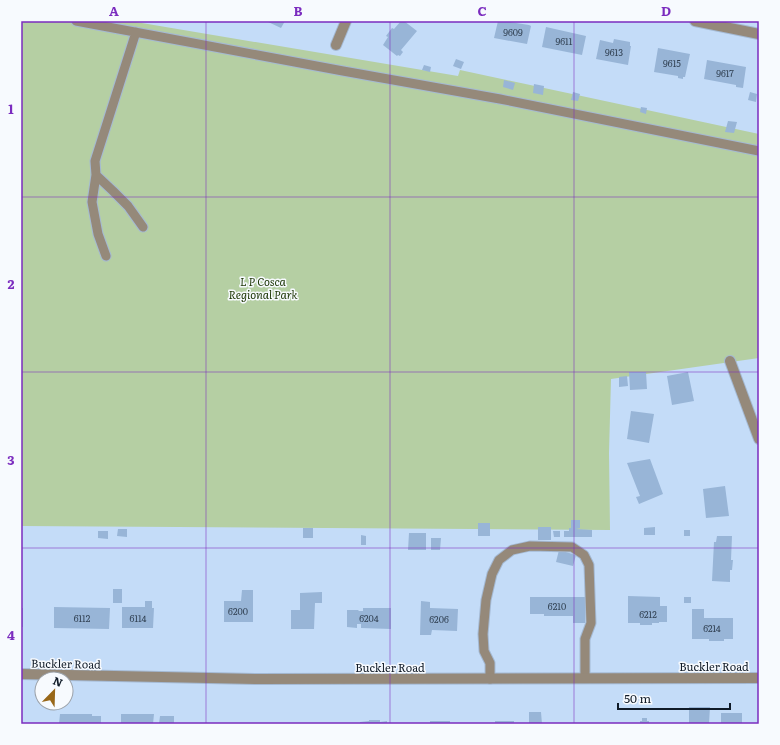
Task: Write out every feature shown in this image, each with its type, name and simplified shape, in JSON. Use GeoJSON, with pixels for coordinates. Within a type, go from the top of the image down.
{"type":"FeatureCollection","features":[{"type":"Feature","properties":{"kind":"street"},"geometry":{"type":"LineString","coordinates":[[336,44],[346,21]]}},
{"type":"Feature","properties":{"kind":"street"},"geometry":{"type":"LineString","coordinates":[[695,21],[759,34]]}},
{"type":"Feature","properties":{"kind":"street"},"geometry":{"type":"LineString","coordinates":[[730,361],[759,440]]}},
{"type":"Feature","properties":{"kind":"street","name":"Buckler Road"},"geometry":{"type":"LineString","coordinates":[[21,674],[255,679],[759,678]]}},
{"type":"Feature","properties":{"kind":"lane"},"geometry":{"type":"LineString","coordinates":[[76,21],[500,99],[759,151]]}},
{"type":"Feature","properties":{"kind":"lane"},"geometry":{"type":"LineString","coordinates":[[106,256],[98,234],[92,202],[96,175],[97,153],[136,32]]}},
{"type":"Feature","properties":{"kind":"lane"},"geometry":{"type":"LineString","coordinates":[[96,175],[128,206],[143,227]]}},
{"type":"Feature","properties":{"kind":"lane"},"geometry":{"type":"LineString","coordinates":[[490,679],[490,663],[484,651],[483,634],[486,600],[492,574],[499,560],[512,550],[530,546],[572,547],[584,555],[589,565],[591,623],[585,639],[585,678]]}},
{"type":"Feature","properties":{"kind":"green space","name":"L P Cosca Regional Park"},"geometry":{"type":"Polygon","coordinates":[[[21,21],[130,21],[458,76],[460,70],[759,134],[759,358],[611,379],[609,453],[610,530],[21,526],[21,21]]]}},
{"type":"Feature","properties":{"kind":"building"},"geometry":{"type":"Polygon","coordinates":[[[266,21],[285,21],[281,28],[266,21]]]}},
{"type":"Feature","properties":{"kind":"building"},"geometry":{"type":"Polygon","coordinates":[[[401,21],[404,21],[417,31],[401,50],[403,52],[400,56],[397,56],[383,45],[388,37],[386,36],[392,28],[394,29],[401,21]]]}},
{"type":"Feature","properties":{"kind":"building"},"geometry":{"type":"Polygon","coordinates":[[[498,21],[531,26],[527,44],[494,38],[498,21]]]}},
{"type":"Feature","properties":{"kind":"building"},"geometry":{"type":"Polygon","coordinates":[[[546,27],[586,36],[582,55],[542,47],[546,27]]]}},
{"type":"Feature","properties":{"kind":"building"},"geometry":{"type":"Polygon","coordinates":[[[614,39],[630,42],[631,46],[628,65],[596,59],[600,40],[613,43],[614,39]]]}},
{"type":"Feature","properties":{"kind":"building"},"geometry":{"type":"Polygon","coordinates":[[[658,48],[690,54],[685,77],[683,77],[683,79],[678,78],[678,76],[654,72],[658,48]]]}},
{"type":"Feature","properties":{"kind":"building"},"geometry":{"type":"Polygon","coordinates":[[[456,59],[464,62],[461,69],[453,66],[456,59]]]}},
{"type":"Feature","properties":{"kind":"building"},"geometry":{"type":"Polygon","coordinates":[[[707,60],[746,67],[743,88],[736,87],[736,85],[704,79],[707,60]]]}},
{"type":"Feature","properties":{"kind":"building"},"geometry":{"type":"Polygon","coordinates":[[[424,65],[431,67],[430,72],[422,70],[424,65]]]}},
{"type":"Feature","properties":{"kind":"building"},"geometry":{"type":"Polygon","coordinates":[[[504,80],[515,83],[513,90],[503,87],[504,80]]]}},
{"type":"Feature","properties":{"kind":"building"},"geometry":{"type":"Polygon","coordinates":[[[534,84],[544,86],[543,95],[533,93],[534,84]]]}},
{"type":"Feature","properties":{"kind":"building"},"geometry":{"type":"Polygon","coordinates":[[[573,92],[580,94],[578,101],[571,100],[573,92]]]}},
{"type":"Feature","properties":{"kind":"building"},"geometry":{"type":"Polygon","coordinates":[[[750,92],[757,94],[756,102],[748,100],[750,92]]]}},
{"type":"Feature","properties":{"kind":"building"},"geometry":{"type":"Polygon","coordinates":[[[641,107],[647,108],[646,114],[640,112],[641,107]]]}},
{"type":"Feature","properties":{"kind":"building"},"geometry":{"type":"Polygon","coordinates":[[[728,121],[737,122],[734,133],[725,132],[728,121]]]}},
{"type":"Feature","properties":{"kind":"building"},"geometry":{"type":"Polygon","coordinates":[[[629,372],[646,372],[647,389],[630,390],[629,372]]]}},
{"type":"Feature","properties":{"kind":"building"},"geometry":{"type":"Polygon","coordinates":[[[688,372],[694,401],[672,405],[667,376],[688,372]]]}},
{"type":"Feature","properties":{"kind":"building"},"geometry":{"type":"Polygon","coordinates":[[[627,376],[628,386],[619,387],[619,377],[627,376]]]}},
{"type":"Feature","properties":{"kind":"building"},"geometry":{"type":"Polygon","coordinates":[[[631,411],[654,414],[649,443],[627,439],[631,411]]]}},
{"type":"Feature","properties":{"kind":"building"},"geometry":{"type":"Polygon","coordinates":[[[650,459],[663,494],[639,504],[636,497],[640,496],[627,463],[650,459]]]}},
{"type":"Feature","properties":{"kind":"building"},"geometry":{"type":"Polygon","coordinates":[[[725,486],[729,516],[706,518],[703,489],[725,486]]]}},
{"type":"Feature","properties":{"kind":"building"},"geometry":{"type":"Polygon","coordinates":[[[571,520],[580,520],[580,528],[576,529],[592,530],[592,537],[564,537],[564,531],[569,531],[569,528],[571,528],[571,520]]]}},
{"type":"Feature","properties":{"kind":"building"},"geometry":{"type":"Polygon","coordinates":[[[478,523],[490,523],[490,536],[478,536],[478,523]]]}},
{"type":"Feature","properties":{"kind":"building"},"geometry":{"type":"Polygon","coordinates":[[[538,527],[551,527],[551,540],[538,540],[538,527]]]}},
{"type":"Feature","properties":{"kind":"building"},"geometry":{"type":"Polygon","coordinates":[[[655,527],[655,535],[644,535],[644,528],[655,527]]]}},
{"type":"Feature","properties":{"kind":"building"},"geometry":{"type":"Polygon","coordinates":[[[303,528],[313,528],[313,538],[303,538],[303,528]]]}},
{"type":"Feature","properties":{"kind":"building"},"geometry":{"type":"Polygon","coordinates":[[[118,529],[127,529],[127,537],[117,536],[118,529]]]}},
{"type":"Feature","properties":{"kind":"building"},"geometry":{"type":"Polygon","coordinates":[[[684,530],[690,530],[690,536],[684,536],[684,530]]]}},
{"type":"Feature","properties":{"kind":"building"},"geometry":{"type":"Polygon","coordinates":[[[98,531],[108,531],[108,539],[98,538],[98,531]]]}},
{"type":"Feature","properties":{"kind":"building"},"geometry":{"type":"Polygon","coordinates":[[[553,531],[560,531],[560,537],[554,537],[553,531]]]}},
{"type":"Feature","properties":{"kind":"building"},"geometry":{"type":"Polygon","coordinates":[[[409,533],[426,533],[426,550],[408,550],[409,533]]]}},
{"type":"Feature","properties":{"kind":"building"},"geometry":{"type":"Polygon","coordinates":[[[361,535],[366,536],[366,545],[361,545],[361,535]]]}},
{"type":"Feature","properties":{"kind":"building"},"geometry":{"type":"Polygon","coordinates":[[[717,536],[732,536],[731,560],[733,560],[732,570],[730,570],[730,582],[712,581],[714,542],[716,542],[717,536]]]}},
{"type":"Feature","properties":{"kind":"building"},"geometry":{"type":"Polygon","coordinates":[[[431,538],[441,538],[440,550],[431,550],[431,538]]]}},
{"type":"Feature","properties":{"kind":"building"},"geometry":{"type":"Polygon","coordinates":[[[559,550],[576,555],[573,566],[556,562],[559,550]]]}},
{"type":"Feature","properties":{"kind":"building"},"geometry":{"type":"Polygon","coordinates":[[[113,589],[122,589],[122,603],[113,603],[113,589]]]}},
{"type":"Feature","properties":{"kind":"building"},"geometry":{"type":"Polygon","coordinates":[[[242,590],[253,590],[253,622],[224,622],[224,601],[241,601],[242,590]]]}},
{"type":"Feature","properties":{"kind":"building"},"geometry":{"type":"Polygon","coordinates":[[[322,592],[322,603],[315,603],[314,629],[291,629],[291,610],[300,610],[300,593],[322,592]]]}},
{"type":"Feature","properties":{"kind":"building"},"geometry":{"type":"Polygon","coordinates":[[[628,596],[660,597],[660,606],[667,606],[667,622],[652,623],[652,625],[628,623],[628,596]]]}},
{"type":"Feature","properties":{"kind":"building"},"geometry":{"type":"Polygon","coordinates":[[[530,597],[585,597],[585,623],[573,623],[573,616],[544,616],[544,614],[530,614],[530,597]]]}},
{"type":"Feature","properties":{"kind":"building"},"geometry":{"type":"Polygon","coordinates":[[[684,597],[691,597],[691,603],[684,603],[684,597]]]}},
{"type":"Feature","properties":{"kind":"building"},"geometry":{"type":"Polygon","coordinates":[[[145,601],[152,601],[152,608],[154,608],[153,628],[122,628],[122,607],[145,607],[145,601]]]}},
{"type":"Feature","properties":{"kind":"building"},"geometry":{"type":"Polygon","coordinates":[[[421,601],[430,602],[430,608],[458,609],[457,631],[432,630],[431,635],[420,635],[421,601]]]}},
{"type":"Feature","properties":{"kind":"building"},"geometry":{"type":"Polygon","coordinates":[[[54,607],[110,608],[109,629],[54,628],[54,607]]]}},
{"type":"Feature","properties":{"kind":"building"},"geometry":{"type":"Polygon","coordinates":[[[21,608],[23,608],[23,627],[21,627],[21,608]]]}},
{"type":"Feature","properties":{"kind":"building"},"geometry":{"type":"Polygon","coordinates":[[[363,608],[391,608],[391,629],[361,628],[361,624],[357,624],[357,628],[347,627],[347,610],[363,611],[363,608]]]}},
{"type":"Feature","properties":{"kind":"building"},"geometry":{"type":"Polygon","coordinates":[[[692,609],[704,609],[704,618],[733,618],[733,639],[724,639],[724,641],[709,641],[709,639],[692,639],[692,609]]]}},
{"type":"Feature","properties":{"kind":"building"},"geometry":{"type":"Polygon","coordinates":[[[689,707],[710,707],[709,724],[689,724],[689,707]]]}},
{"type":"Feature","properties":{"kind":"building"},"geometry":{"type":"Polygon","coordinates":[[[529,712],[541,712],[542,724],[529,724],[529,712]]]}},
{"type":"Feature","properties":{"kind":"building"},"geometry":{"type":"Polygon","coordinates":[[[721,713],[742,713],[742,724],[721,724],[721,713]]]}},
{"type":"Feature","properties":{"kind":"building"},"geometry":{"type":"Polygon","coordinates":[[[60,714],[92,714],[92,716],[101,716],[101,724],[59,724],[60,714]]]}},
{"type":"Feature","properties":{"kind":"building"},"geometry":{"type":"Polygon","coordinates":[[[121,714],[154,714],[153,724],[121,724],[121,714]]]}},
{"type":"Feature","properties":{"kind":"building"},"geometry":{"type":"Polygon","coordinates":[[[160,716],[174,716],[174,724],[159,724],[160,716]]]}},
{"type":"Feature","properties":{"kind":"building"},"geometry":{"type":"Polygon","coordinates":[[[642,718],[647,718],[649,724],[640,724],[642,718]]]}},
{"type":"Feature","properties":{"kind":"building"},"geometry":{"type":"Polygon","coordinates":[[[380,720],[380,722],[387,721],[387,724],[360,724],[360,722],[380,720]]]}},
{"type":"Feature","properties":{"kind":"building"},"geometry":{"type":"Polygon","coordinates":[[[430,721],[450,721],[450,724],[430,724],[430,721]]]}},
{"type":"Feature","properties":{"kind":"building"},"geometry":{"type":"Polygon","coordinates":[[[495,721],[514,721],[514,724],[495,724],[495,721]]]}}]}
